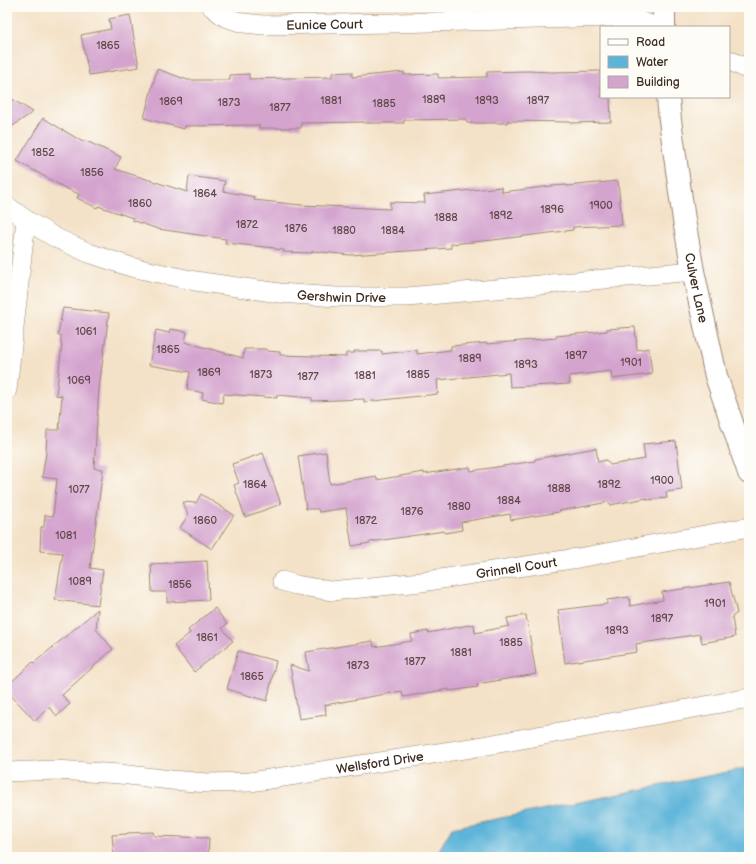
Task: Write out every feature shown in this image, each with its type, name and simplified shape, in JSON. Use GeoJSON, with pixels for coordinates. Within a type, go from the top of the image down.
{"type":"FeatureCollection","features":[{"type":"Feature","properties":{"kind":"street","name":"Eunice Court"},"geometry":{"type":"LineString","coordinates":[[212,7],[225,17],[243,24],[394,23],[613,17],[639,21],[654,26]]}},
{"type":"Feature","properties":{"kind":"street"},"geometry":{"type":"LineString","coordinates":[[664,7],[664,26]]}},
{"type":"Feature","properties":{"kind":"street"},"geometry":{"type":"LineString","coordinates":[[730,60],[749,70]]}},
{"type":"Feature","properties":{"kind":"street","name":"Culver Lane"},"geometry":{"type":"LineString","coordinates":[[668,98],[681,205],[693,271],[716,376],[749,474]]}},
{"type":"Feature","properties":{"kind":"street","name":"Gershwin Drive"},"geometry":{"type":"LineString","coordinates":[[7,206],[26,220],[56,238],[89,253],[131,267],[195,282],[279,294],[336,297],[407,297],[693,271]]}},
{"type":"Feature","properties":{"kind":"street"},"geometry":{"type":"LineString","coordinates":[[7,390],[26,220]]}},
{"type":"Feature","properties":{"kind":"street","name":"Grinnell Court"},"geometry":{"type":"LineString","coordinates":[[282,581],[331,591],[420,582],[578,558],[749,527]]}},
{"type":"Feature","properties":{"kind":"street","name":"Wellsford Drive"},"geometry":{"type":"LineString","coordinates":[[7,772],[56,770],[120,774],[207,783],[250,782],[471,748],[749,698]]}},
{"type":"Feature","properties":{"kind":"water"},"geometry":{"type":"Polygon","coordinates":[[[747,768],[749,769],[749,857],[435,857],[452,828],[747,768]]]}},
{"type":"Feature","properties":{"kind":"building"},"geometry":{"type":"Polygon","coordinates":[[[130,15],[139,67],[89,75],[81,35],[111,29],[109,19],[130,15]]]}},
{"type":"Feature","properties":{"kind":"building"},"geometry":{"type":"Polygon","coordinates":[[[157,69],[188,80],[230,80],[230,75],[249,74],[249,79],[332,77],[332,73],[352,72],[352,77],[404,72],[404,75],[438,74],[438,78],[487,77],[487,72],[600,71],[600,98],[610,98],[611,122],[570,123],[507,121],[507,123],[467,123],[466,119],[404,120],[404,123],[301,123],[301,128],[259,128],[259,125],[185,126],[184,129],[144,118],[157,69]]]}},
{"type":"Feature","properties":{"kind":"building"},"geometry":{"type":"Polygon","coordinates":[[[7,96],[33,112],[7,130],[7,96]]]}},
{"type":"Feature","properties":{"kind":"building"},"geometry":{"type":"Polygon","coordinates":[[[43,118],[83,142],[84,140],[121,157],[115,169],[187,192],[189,176],[225,181],[223,191],[255,197],[254,200],[301,205],[390,209],[390,202],[425,203],[424,195],[501,187],[502,192],[552,186],[618,181],[622,225],[573,227],[573,230],[451,244],[451,248],[350,255],[312,251],[312,253],[283,252],[284,250],[275,248],[225,243],[226,239],[158,229],[132,220],[133,218],[98,206],[97,208],[77,198],[79,194],[65,188],[17,161],[43,118]]]}},
{"type":"Feature","properties":{"kind":"building"},"geometry":{"type":"Polygon","coordinates":[[[63,308],[109,313],[99,388],[94,468],[103,469],[90,568],[103,570],[98,605],[55,600],[63,553],[40,551],[41,527],[44,527],[45,515],[53,516],[57,479],[42,477],[46,453],[47,430],[59,430],[62,396],[56,395],[62,345],[61,335],[58,335],[63,308]]]}},
{"type":"Feature","properties":{"kind":"building"},"geometry":{"type":"Polygon","coordinates":[[[635,327],[637,350],[649,348],[652,374],[612,379],[611,371],[569,376],[570,384],[510,387],[509,373],[437,380],[438,394],[364,402],[364,399],[312,401],[312,398],[277,395],[277,398],[224,394],[222,403],[202,399],[203,393],[187,389],[190,372],[149,365],[156,330],[169,333],[170,329],[187,332],[185,342],[243,358],[244,349],[267,349],[267,351],[280,352],[280,355],[346,357],[346,353],[355,353],[354,351],[382,351],[382,354],[417,350],[417,354],[451,350],[451,346],[556,338],[556,336],[635,327]]]}},
{"type":"Feature","properties":{"kind":"building"},"geometry":{"type":"Polygon","coordinates":[[[676,441],[682,490],[666,492],[667,498],[647,500],[647,498],[610,505],[609,502],[511,520],[510,514],[461,522],[462,530],[445,533],[444,531],[352,546],[346,508],[319,512],[318,509],[306,509],[298,456],[326,452],[330,484],[376,476],[377,480],[424,472],[424,474],[470,467],[471,471],[535,461],[535,459],[596,448],[598,462],[606,460],[610,465],[645,459],[643,444],[676,441]]]}},
{"type":"Feature","properties":{"kind":"building"},"geometry":{"type":"Polygon","coordinates":[[[263,453],[281,504],[245,517],[234,485],[239,483],[232,464],[263,453]]]}},
{"type":"Feature","properties":{"kind":"building"},"geometry":{"type":"Polygon","coordinates":[[[201,494],[234,515],[212,549],[180,528],[188,515],[183,502],[196,503],[201,494]]]}},
{"type":"Feature","properties":{"kind":"building"},"geometry":{"type":"Polygon","coordinates":[[[207,561],[209,600],[167,602],[167,592],[152,592],[151,564],[207,561]]]}},
{"type":"Feature","properties":{"kind":"building"},"geometry":{"type":"Polygon","coordinates":[[[729,582],[737,613],[732,617],[735,637],[702,643],[700,634],[636,644],[637,652],[565,663],[558,610],[607,604],[607,600],[629,597],[630,606],[663,600],[662,592],[729,582]]]}},
{"type":"Feature","properties":{"kind":"building"},"geometry":{"type":"Polygon","coordinates":[[[215,608],[227,624],[222,628],[233,641],[194,672],[174,646],[190,633],[188,630],[215,608]]]}},
{"type":"Feature","properties":{"kind":"building"},"geometry":{"type":"Polygon","coordinates":[[[98,609],[96,629],[113,649],[62,695],[70,704],[57,716],[49,707],[35,721],[7,691],[7,686],[33,662],[34,663],[98,609]]]}},
{"type":"Feature","properties":{"kind":"building"},"geometry":{"type":"Polygon","coordinates":[[[526,615],[536,674],[477,684],[478,687],[449,691],[449,689],[403,697],[402,691],[325,705],[326,715],[299,719],[290,665],[309,671],[306,652],[373,641],[374,647],[412,641],[411,634],[428,631],[428,633],[474,624],[475,633],[509,626],[507,618],[526,615]]]}},
{"type":"Feature","properties":{"kind":"building"},"geometry":{"type":"Polygon","coordinates":[[[238,651],[276,661],[267,701],[227,689],[238,651]]]}},
{"type":"Feature","properties":{"kind":"building"},"geometry":{"type":"Polygon","coordinates":[[[153,832],[154,836],[209,838],[208,857],[114,857],[112,835],[153,832]]]}}]}
